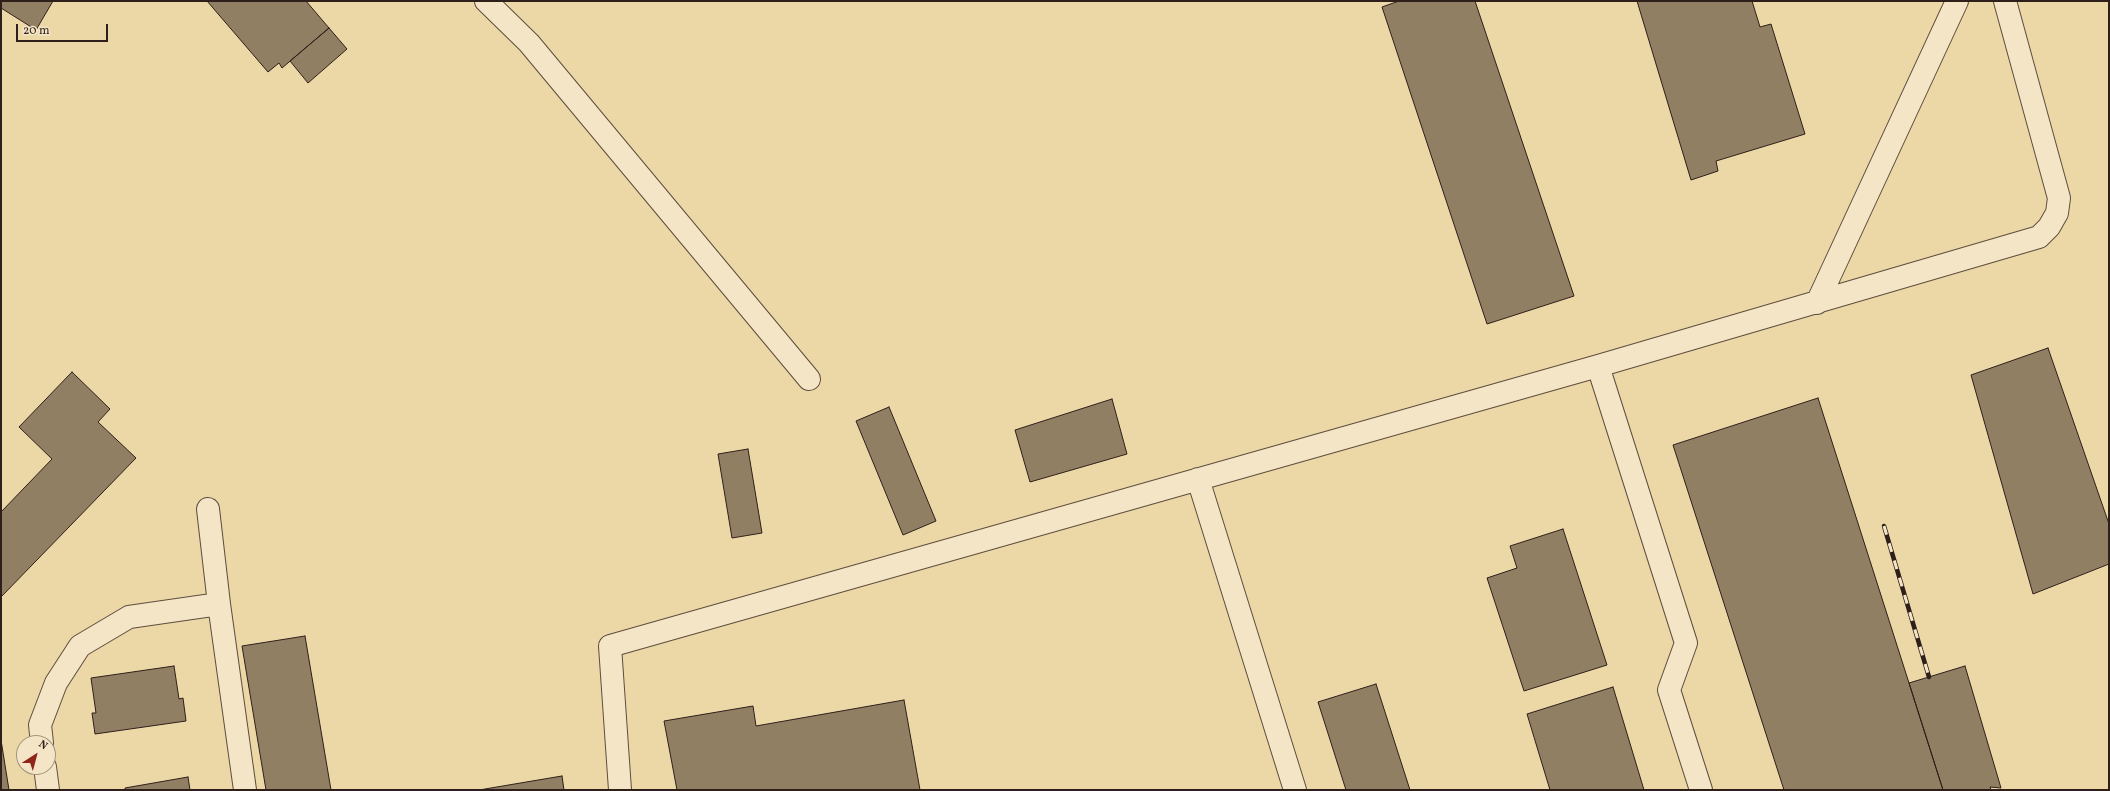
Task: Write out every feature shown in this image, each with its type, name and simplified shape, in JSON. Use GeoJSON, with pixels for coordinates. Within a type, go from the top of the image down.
{"type":"FeatureCollection","features":[{"type":"Feature","properties":{"kind":"lane"},"geometry":{"type":"LineString","coordinates":[[486,1],[529,43],[809,378]]}},
{"type":"Feature","properties":{"kind":"lane"},"geometry":{"type":"LineString","coordinates":[[1817,302],[1957,1]]}},
{"type":"Feature","properties":{"kind":"lane"},"geometry":{"type":"LineString","coordinates":[[620,790],[610,646],[1598,366],[2027,242],[2039,237],[2049,228],[2057,213],[2059,198],[2005,1]]}},
{"type":"Feature","properties":{"kind":"lane"},"geometry":{"type":"LineString","coordinates":[[1598,366],[1686,643],[1669,690],[1701,790]]}},
{"type":"Feature","properties":{"kind":"lane"},"geometry":{"type":"LineString","coordinates":[[1198,479],[1294,790]]}},
{"type":"Feature","properties":{"kind":"lane"},"geometry":{"type":"LineString","coordinates":[[208,509],[219,604],[245,790]]}},
{"type":"Feature","properties":{"kind":"lane"},"geometry":{"type":"LineString","coordinates":[[41,735],[40,726],[56,683],[80,646],[129,617],[219,604]]}},
{"type":"Feature","properties":{"kind":"lane"},"geometry":{"type":"LineString","coordinates":[[46,775],[48,790]]}},
{"type":"Feature","properties":{"kind":"building"},"geometry":{"type":"Polygon","coordinates":[[[1,1],[53,1],[36,30],[1,8],[1,1]]]}},
{"type":"Feature","properties":{"kind":"building"},"geometry":{"type":"Polygon","coordinates":[[[207,1],[306,1],[329,28],[282,68],[279,63],[268,72],[207,1]]]}},
{"type":"Feature","properties":{"kind":"building"},"geometry":{"type":"Polygon","coordinates":[[[1399,1],[1475,1],[1574,296],[1487,324],[1382,7],[1399,1]]]}},
{"type":"Feature","properties":{"kind":"building"},"geometry":{"type":"Polygon","coordinates":[[[1637,1],[1752,1],[1760,27],[1771,24],[1805,134],[1716,161],[1718,171],[1691,180],[1637,1]]]}},
{"type":"Feature","properties":{"kind":"building"},"geometry":{"type":"Polygon","coordinates":[[[329,28],[347,49],[308,83],[290,61],[329,28]]]}},
{"type":"Feature","properties":{"kind":"building"},"geometry":{"type":"Polygon","coordinates":[[[2048,348],[2109,524],[2109,564],[2033,594],[1971,375],[2048,348]]]}},
{"type":"Feature","properties":{"kind":"building"},"geometry":{"type":"Polygon","coordinates":[[[72,372],[110,409],[98,422],[136,458],[1,597],[1,512],[52,459],[19,427],[72,372]]]}},
{"type":"Feature","properties":{"kind":"building"},"geometry":{"type":"Polygon","coordinates":[[[1818,398],[1943,790],[1784,790],[1673,445],[1818,398]]]}},
{"type":"Feature","properties":{"kind":"building"},"geometry":{"type":"Polygon","coordinates":[[[1112,399],[1127,454],[1030,482],[1015,430],[1112,399]]]}},
{"type":"Feature","properties":{"kind":"building"},"geometry":{"type":"Polygon","coordinates":[[[889,407],[936,521],[903,535],[856,421],[889,407]]]}},
{"type":"Feature","properties":{"kind":"building"},"geometry":{"type":"Polygon","coordinates":[[[748,449],[762,533],[732,538],[718,454],[748,449]]]}},
{"type":"Feature","properties":{"kind":"building"},"geometry":{"type":"Polygon","coordinates":[[[1563,529],[1607,665],[1524,691],[1487,578],[1517,568],[1510,546],[1563,529]]]}},
{"type":"Feature","properties":{"kind":"building"},"geometry":{"type":"Polygon","coordinates":[[[305,636],[331,790],[266,790],[242,646],[305,636]]]}},
{"type":"Feature","properties":{"kind":"building"},"geometry":{"type":"Polygon","coordinates":[[[174,666],[179,699],[183,698],[186,721],[95,734],[92,713],[96,713],[91,678],[174,666]]]}},
{"type":"Feature","properties":{"kind":"building"},"geometry":{"type":"Polygon","coordinates":[[[1965,666],[2001,788],[1990,787],[1991,790],[1943,790],[1909,683],[1965,666]]]}},
{"type":"Feature","properties":{"kind":"building"},"geometry":{"type":"Polygon","coordinates":[[[1376,684],[1410,790],[1346,790],[1318,702],[1376,684]]]}},
{"type":"Feature","properties":{"kind":"building"},"geometry":{"type":"Polygon","coordinates":[[[1613,687],[1644,790],[1550,790],[1527,714],[1613,687]]]}},
{"type":"Feature","properties":{"kind":"building"},"geometry":{"type":"Polygon","coordinates":[[[904,700],[920,790],[677,790],[664,721],[753,706],[756,726],[904,700]]]}},
{"type":"Feature","properties":{"kind":"building"},"geometry":{"type":"Polygon","coordinates":[[[1,740],[9,790],[1,790],[1,740]]]}},
{"type":"Feature","properties":{"kind":"building"},"geometry":{"type":"Polygon","coordinates":[[[562,776],[564,790],[479,790],[562,776]]]}},
{"type":"Feature","properties":{"kind":"building"},"geometry":{"type":"Polygon","coordinates":[[[188,777],[190,790],[125,790],[125,788],[188,777]]]}},
{"type":"Feature","properties":{"kind":"railway"},"geometry":{"type":"LineString","coordinates":[[1884,526],[1929,677]]}}]}
